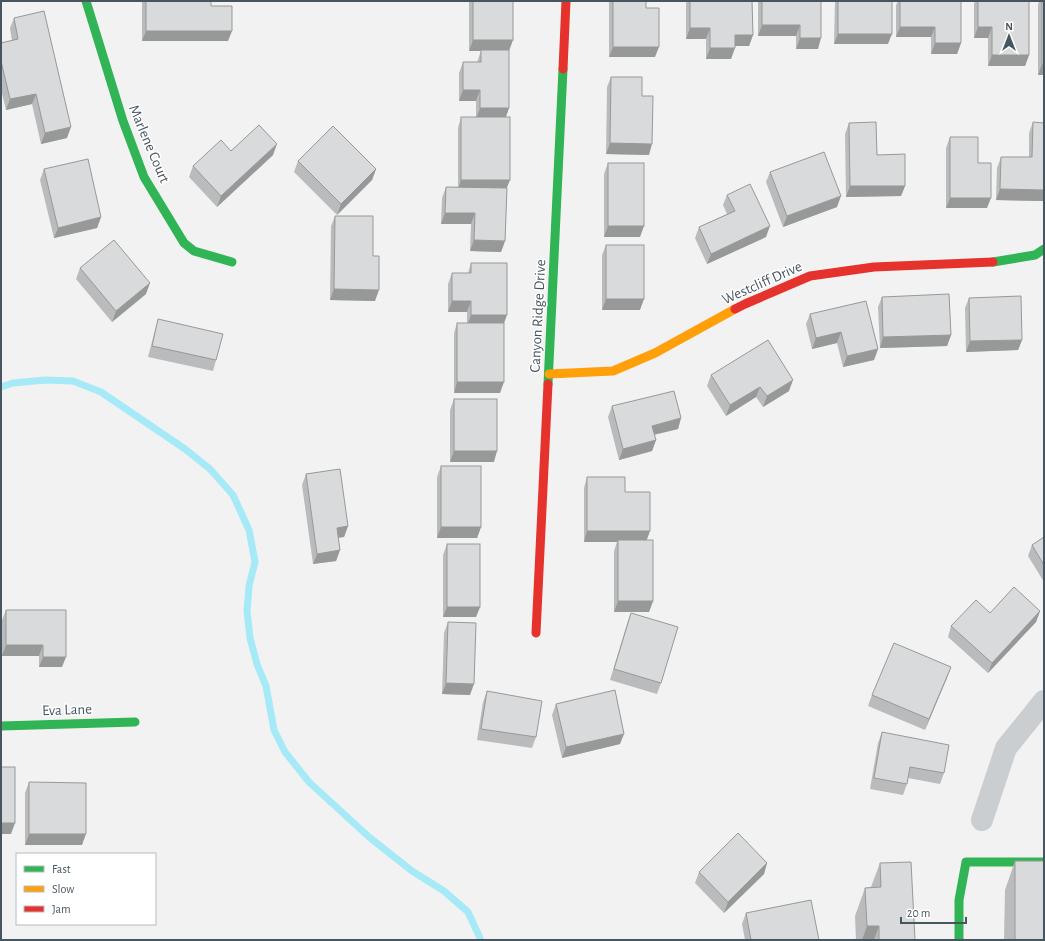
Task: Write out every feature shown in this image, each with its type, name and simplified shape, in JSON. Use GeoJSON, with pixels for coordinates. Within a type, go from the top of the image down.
{"type":"FeatureCollection","features":[{"type":"Feature","properties":{"kind":"street","name":"Marlene Court"},"geometry":{"type":"LineString","coordinates":[[86,1],[122,121],[144,177],[184,243],[194,251],[232,262]]}},
{"type":"Feature","properties":{"kind":"street","name":"Canyon Ridge Drive"},"geometry":{"type":"LineString","coordinates":[[536,633],[566,1]]}},
{"type":"Feature","properties":{"kind":"street","name":"Westcliff Drive"},"geometry":{"type":"LineString","coordinates":[[549,374],[613,371],[655,353],[745,304],[810,276],[874,266],[994,262],[1035,255],[1044,249]]}},
{"type":"Feature","properties":{"kind":"street"},"geometry":{"type":"LineString","coordinates":[[982,820],[1006,748],[1044,701]]}},
{"type":"Feature","properties":{"kind":"street","name":"Eva Lane"},"geometry":{"type":"LineString","coordinates":[[1,726],[135,722]]}},
{"type":"Feature","properties":{"kind":"street"},"geometry":{"type":"LineString","coordinates":[[959,940],[959,900],[966,862],[1044,862]]}},
{"type":"Feature","properties":{"kind":"building"},"geometry":{"type":"Polygon","coordinates":[[[146,1],[211,1],[211,6],[232,6],[232,31],[146,31],[146,1]]]}},
{"type":"Feature","properties":{"kind":"building"},"geometry":{"type":"Polygon","coordinates":[[[473,1],[513,1],[513,40],[473,40],[473,1]]]}},
{"type":"Feature","properties":{"kind":"building"},"geometry":{"type":"Polygon","coordinates":[[[613,1],[646,1],[646,8],[659,8],[659,47],[613,47],[613,1]]]}},
{"type":"Feature","properties":{"kind":"building"},"geometry":{"type":"Polygon","coordinates":[[[690,1],[752,1],[753,35],[735,35],[735,48],[710,48],[710,28],[690,28],[690,1]]]}},
{"type":"Feature","properties":{"kind":"building"},"geometry":{"type":"Polygon","coordinates":[[[762,1],[821,1],[821,38],[800,38],[800,25],[762,25],[762,1]]]}},
{"type":"Feature","properties":{"kind":"building"},"geometry":{"type":"Polygon","coordinates":[[[838,1],[892,1],[892,34],[838,34],[838,1]]]}},
{"type":"Feature","properties":{"kind":"building"},"geometry":{"type":"Polygon","coordinates":[[[900,1],[961,1],[961,43],[935,43],[935,27],[900,27],[900,1]]]}},
{"type":"Feature","properties":{"kind":"building"},"geometry":{"type":"Polygon","coordinates":[[[978,1],[1029,1],[1029,55],[992,55],[992,27],[978,27],[978,1]]]}},
{"type":"Feature","properties":{"kind":"building"},"geometry":{"type":"Polygon","coordinates":[[[1042,1],[1044,1],[1044,64],[1042,64],[1042,1]]]}},
{"type":"Feature","properties":{"kind":"building"},"geometry":{"type":"Polygon","coordinates":[[[44,11],[71,127],[45,133],[36,94],[10,99],[1,61],[1,43],[18,39],[14,18],[44,11]]]}},
{"type":"Feature","properties":{"kind":"building"},"geometry":{"type":"Polygon","coordinates":[[[481,50],[509,50],[509,108],[480,108],[480,90],[463,90],[463,62],[481,62],[481,50]]]}},
{"type":"Feature","properties":{"kind":"building"},"geometry":{"type":"Polygon","coordinates":[[[611,77],[642,77],[642,96],[653,96],[652,144],[610,143],[611,77]]]}},
{"type":"Feature","properties":{"kind":"building"},"geometry":{"type":"Polygon","coordinates":[[[461,117],[510,117],[510,180],[461,180],[461,117]]]}},
{"type":"Feature","properties":{"kind":"building"},"geometry":{"type":"Polygon","coordinates":[[[876,122],[877,155],[905,154],[905,186],[850,186],[849,123],[876,122]]]}},
{"type":"Feature","properties":{"kind":"building"},"geometry":{"type":"Polygon","coordinates":[[[1033,122],[1044,123],[1044,190],[1000,189],[1001,157],[1032,157],[1033,122]]]}},
{"type":"Feature","properties":{"kind":"building"},"geometry":{"type":"Polygon","coordinates":[[[259,125],[277,144],[221,196],[193,166],[221,140],[231,151],[259,125]]]}},
{"type":"Feature","properties":{"kind":"building"},"geometry":{"type":"Polygon","coordinates":[[[333,126],[376,169],[341,204],[298,161],[333,126]]]}},
{"type":"Feature","properties":{"kind":"building"},"geometry":{"type":"Polygon","coordinates":[[[950,137],[978,137],[978,163],[991,163],[991,198],[950,198],[950,137]]]}},
{"type":"Feature","properties":{"kind":"building"},"geometry":{"type":"Polygon","coordinates":[[[824,152],[841,196],[787,216],[770,172],[824,152]]]}},
{"type":"Feature","properties":{"kind":"building"},"geometry":{"type":"Polygon","coordinates":[[[88,159],[101,217],[58,228],[44,169],[88,159]]]}},
{"type":"Feature","properties":{"kind":"building"},"geometry":{"type":"Polygon","coordinates":[[[608,163],[644,163],[644,226],[608,226],[608,163]]]}},
{"type":"Feature","properties":{"kind":"building"},"geometry":{"type":"Polygon","coordinates":[[[750,184],[770,226],[711,254],[699,227],[735,211],[727,195],[750,184]]]}},
{"type":"Feature","properties":{"kind":"building"},"geometry":{"type":"Polygon","coordinates":[[[446,187],[507,188],[505,241],[474,240],[475,213],[445,213],[446,187]]]}},
{"type":"Feature","properties":{"kind":"building"},"geometry":{"type":"Polygon","coordinates":[[[335,216],[373,216],[373,256],[379,256],[379,290],[334,289],[335,216]]]}},
{"type":"Feature","properties":{"kind":"building"},"geometry":{"type":"Polygon","coordinates":[[[114,240],[150,283],[116,311],[80,268],[114,240]]]}},
{"type":"Feature","properties":{"kind":"building"},"geometry":{"type":"Polygon","coordinates":[[[606,245],[644,245],[644,299],[606,299],[606,245]]]}},
{"type":"Feature","properties":{"kind":"building"},"geometry":{"type":"Polygon","coordinates":[[[471,263],[507,263],[507,315],[471,315],[471,301],[452,301],[452,273],[471,273],[471,263]]]}},
{"type":"Feature","properties":{"kind":"building"},"geometry":{"type":"Polygon","coordinates":[[[949,294],[951,335],[883,337],[882,297],[949,294]]]}},
{"type":"Feature","properties":{"kind":"building"},"geometry":{"type":"Polygon","coordinates":[[[1021,296],[1022,340],[970,341],[969,298],[1021,296]]]}},
{"type":"Feature","properties":{"kind":"building"},"geometry":{"type":"Polygon","coordinates":[[[866,301],[878,349],[847,356],[841,332],[816,338],[810,314],[866,301]]]}},
{"type":"Feature","properties":{"kind":"building"},"geometry":{"type":"Polygon","coordinates":[[[158,319],[223,334],[216,360],[152,346],[158,319]]]}},
{"type":"Feature","properties":{"kind":"building"},"geometry":{"type":"Polygon","coordinates":[[[457,323],[504,323],[504,382],[457,382],[457,323]]]}},
{"type":"Feature","properties":{"kind":"building"},"geometry":{"type":"Polygon","coordinates":[[[768,340],[793,380],[767,396],[760,387],[730,405],[711,375],[768,340]]]}},
{"type":"Feature","properties":{"kind":"building"},"geometry":{"type":"Polygon","coordinates":[[[674,391],[681,418],[652,426],[656,440],[623,449],[612,406],[674,391]]]}},
{"type":"Feature","properties":{"kind":"building"},"geometry":{"type":"Polygon","coordinates":[[[454,399],[497,399],[497,451],[454,451],[454,399]]]}},
{"type":"Feature","properties":{"kind":"building"},"geometry":{"type":"Polygon","coordinates":[[[441,466],[481,466],[481,527],[441,527],[441,466]]]}},
{"type":"Feature","properties":{"kind":"building"},"geometry":{"type":"Polygon","coordinates":[[[340,469],[348,526],[337,528],[340,550],[317,554],[306,474],[340,469]]]}},
{"type":"Feature","properties":{"kind":"building"},"geometry":{"type":"Polygon","coordinates":[[[587,477],[625,477],[625,492],[650,492],[650,531],[587,531],[587,477]]]}},
{"type":"Feature","properties":{"kind":"building"},"geometry":{"type":"Polygon","coordinates":[[[1044,537],[1044,565],[1032,545],[1044,537]]]}},
{"type":"Feature","properties":{"kind":"building"},"geometry":{"type":"Polygon","coordinates":[[[618,540],[653,540],[653,601],[618,601],[618,540]]]}},
{"type":"Feature","properties":{"kind":"building"},"geometry":{"type":"Polygon","coordinates":[[[447,544],[480,544],[480,607],[447,607],[447,544]]]}},
{"type":"Feature","properties":{"kind":"building"},"geometry":{"type":"Polygon","coordinates":[[[1014,587],[1040,611],[992,663],[951,626],[976,600],[990,613],[1014,587]]]}},
{"type":"Feature","properties":{"kind":"building"},"geometry":{"type":"Polygon","coordinates":[[[6,610],[66,610],[66,657],[43,657],[43,645],[6,645],[6,610]]]}},
{"type":"Feature","properties":{"kind":"building"},"geometry":{"type":"Polygon","coordinates":[[[631,613],[678,627],[661,683],[614,669],[631,613]]]}},
{"type":"Feature","properties":{"kind":"building"},"geometry":{"type":"Polygon","coordinates":[[[448,622],[476,623],[474,684],[446,683],[448,622]]]}},
{"type":"Feature","properties":{"kind":"building"},"geometry":{"type":"Polygon","coordinates":[[[894,643],[951,667],[929,719],[872,695],[894,643]]]}},
{"type":"Feature","properties":{"kind":"building"},"geometry":{"type":"Polygon","coordinates":[[[615,690],[624,734],[566,747],[556,704],[615,690]]]}},
{"type":"Feature","properties":{"kind":"building"},"geometry":{"type":"Polygon","coordinates":[[[487,691],[542,701],[536,737],[481,729],[487,691]]]}},
{"type":"Feature","properties":{"kind":"building"},"geometry":{"type":"Polygon","coordinates":[[[882,732],[949,745],[944,773],[910,767],[907,784],[874,778],[882,732]]]}},
{"type":"Feature","properties":{"kind":"building"},"geometry":{"type":"Polygon","coordinates":[[[1,767],[15,767],[15,823],[1,823],[1,767]]]}},
{"type":"Feature","properties":{"kind":"building"},"geometry":{"type":"Polygon","coordinates":[[[29,782],[86,783],[86,834],[29,834],[29,782]]]}},
{"type":"Feature","properties":{"kind":"building"},"geometry":{"type":"Polygon","coordinates":[[[738,833],[767,863],[728,902],[699,872],[738,833]]]}},
{"type":"Feature","properties":{"kind":"building"},"geometry":{"type":"Polygon","coordinates":[[[1015,861],[1044,861],[1044,940],[1015,940],[1015,861]]]}},
{"type":"Feature","properties":{"kind":"building"},"geometry":{"type":"Polygon","coordinates":[[[911,862],[915,940],[879,940],[879,926],[867,926],[865,888],[881,887],[880,863],[911,862]]]}},
{"type":"Feature","properties":{"kind":"building"},"geometry":{"type":"Polygon","coordinates":[[[811,900],[819,940],[751,940],[746,913],[811,900]]]}},
{"type":"Feature","properties":{"kind":"waterway"},"geometry":{"type":"LineString","coordinates":[[1,387],[13,383],[45,380],[73,381],[101,392],[185,449],[210,469],[233,495],[249,530],[255,562],[249,586],[247,611],[250,638],[257,664],[266,686],[274,730],[285,752],[309,782],[369,837],[412,871],[444,891],[468,912],[480,940]]}},
{"type":"Feature","properties":{"kind":"traffic: fast"},"geometry":{"type":"LineString","coordinates":[[86,1],[123,121],[144,177],[184,243],[194,251],[232,262]]}},
{"type":"Feature","properties":{"kind":"traffic: fast"},"geometry":{"type":"LineString","coordinates":[[548,384],[563,69]]}},
{"type":"Feature","properties":{"kind":"traffic: fast"},"geometry":{"type":"LineString","coordinates":[[993,262],[1035,255],[1044,249]]}},
{"type":"Feature","properties":{"kind":"traffic: fast"},"geometry":{"type":"LineString","coordinates":[[1,726],[135,722]]}},
{"type":"Feature","properties":{"kind":"traffic: fast"},"geometry":{"type":"LineString","coordinates":[[959,940],[959,900],[966,862],[1044,862]]}},
{"type":"Feature","properties":{"kind":"traffic: slow"},"geometry":{"type":"LineString","coordinates":[[549,374],[613,371],[655,353],[735,309]]}},
{"type":"Feature","properties":{"kind":"traffic: jam"},"geometry":{"type":"LineString","coordinates":[[563,69],[566,1]]}},
{"type":"Feature","properties":{"kind":"traffic: jam"},"geometry":{"type":"LineString","coordinates":[[735,309],[810,276],[874,267],[993,262]]}},
{"type":"Feature","properties":{"kind":"traffic: jam"},"geometry":{"type":"LineString","coordinates":[[536,633],[548,384]]}}]}
